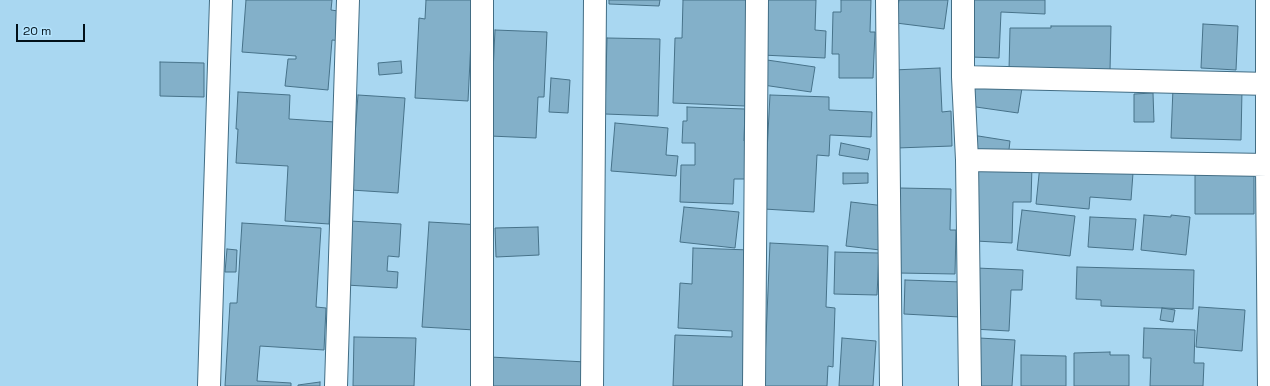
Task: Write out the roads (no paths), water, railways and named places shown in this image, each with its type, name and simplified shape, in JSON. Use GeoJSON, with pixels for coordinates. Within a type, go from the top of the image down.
{"type":"FeatureCollection","features":[{"type":"Feature","properties":{"kind":"street"},"geometry":{"type":"LineString","coordinates":[[209,386],[221,0]]}},
{"type":"Feature","properties":{"kind":"street"},"geometry":{"type":"LineString","coordinates":[[336,386],[348,0]]}},
{"type":"Feature","properties":{"kind":"street"},"geometry":{"type":"LineString","coordinates":[[482,0],[482,386]]}},
{"type":"Feature","properties":{"kind":"street"},"geometry":{"type":"LineString","coordinates":[[592,386],[595,0]]}},
{"type":"Feature","properties":{"kind":"street"},"geometry":{"type":"LineString","coordinates":[[754,386],[757,0]]}},
{"type":"Feature","properties":{"kind":"street"},"geometry":{"type":"LineString","coordinates":[[887,0],[891,386]]}},
{"type":"Feature","properties":{"kind":"street"},"geometry":{"type":"LineString","coordinates":[[963,0],[963,78],[967,160],[970,386]]}},
{"type":"Feature","properties":{"kind":"street"},"geometry":{"type":"LineString","coordinates":[[1267,0],[1269,84],[1267,165],[1269,213],[1269,386]]}},
{"type":"Feature","properties":{"kind":"street"},"geometry":{"type":"LineString","coordinates":[[963,78],[1269,84]]}},
{"type":"Feature","properties":{"kind":"street"},"geometry":{"type":"LineString","coordinates":[[967,160],[1267,165]]}}]}
